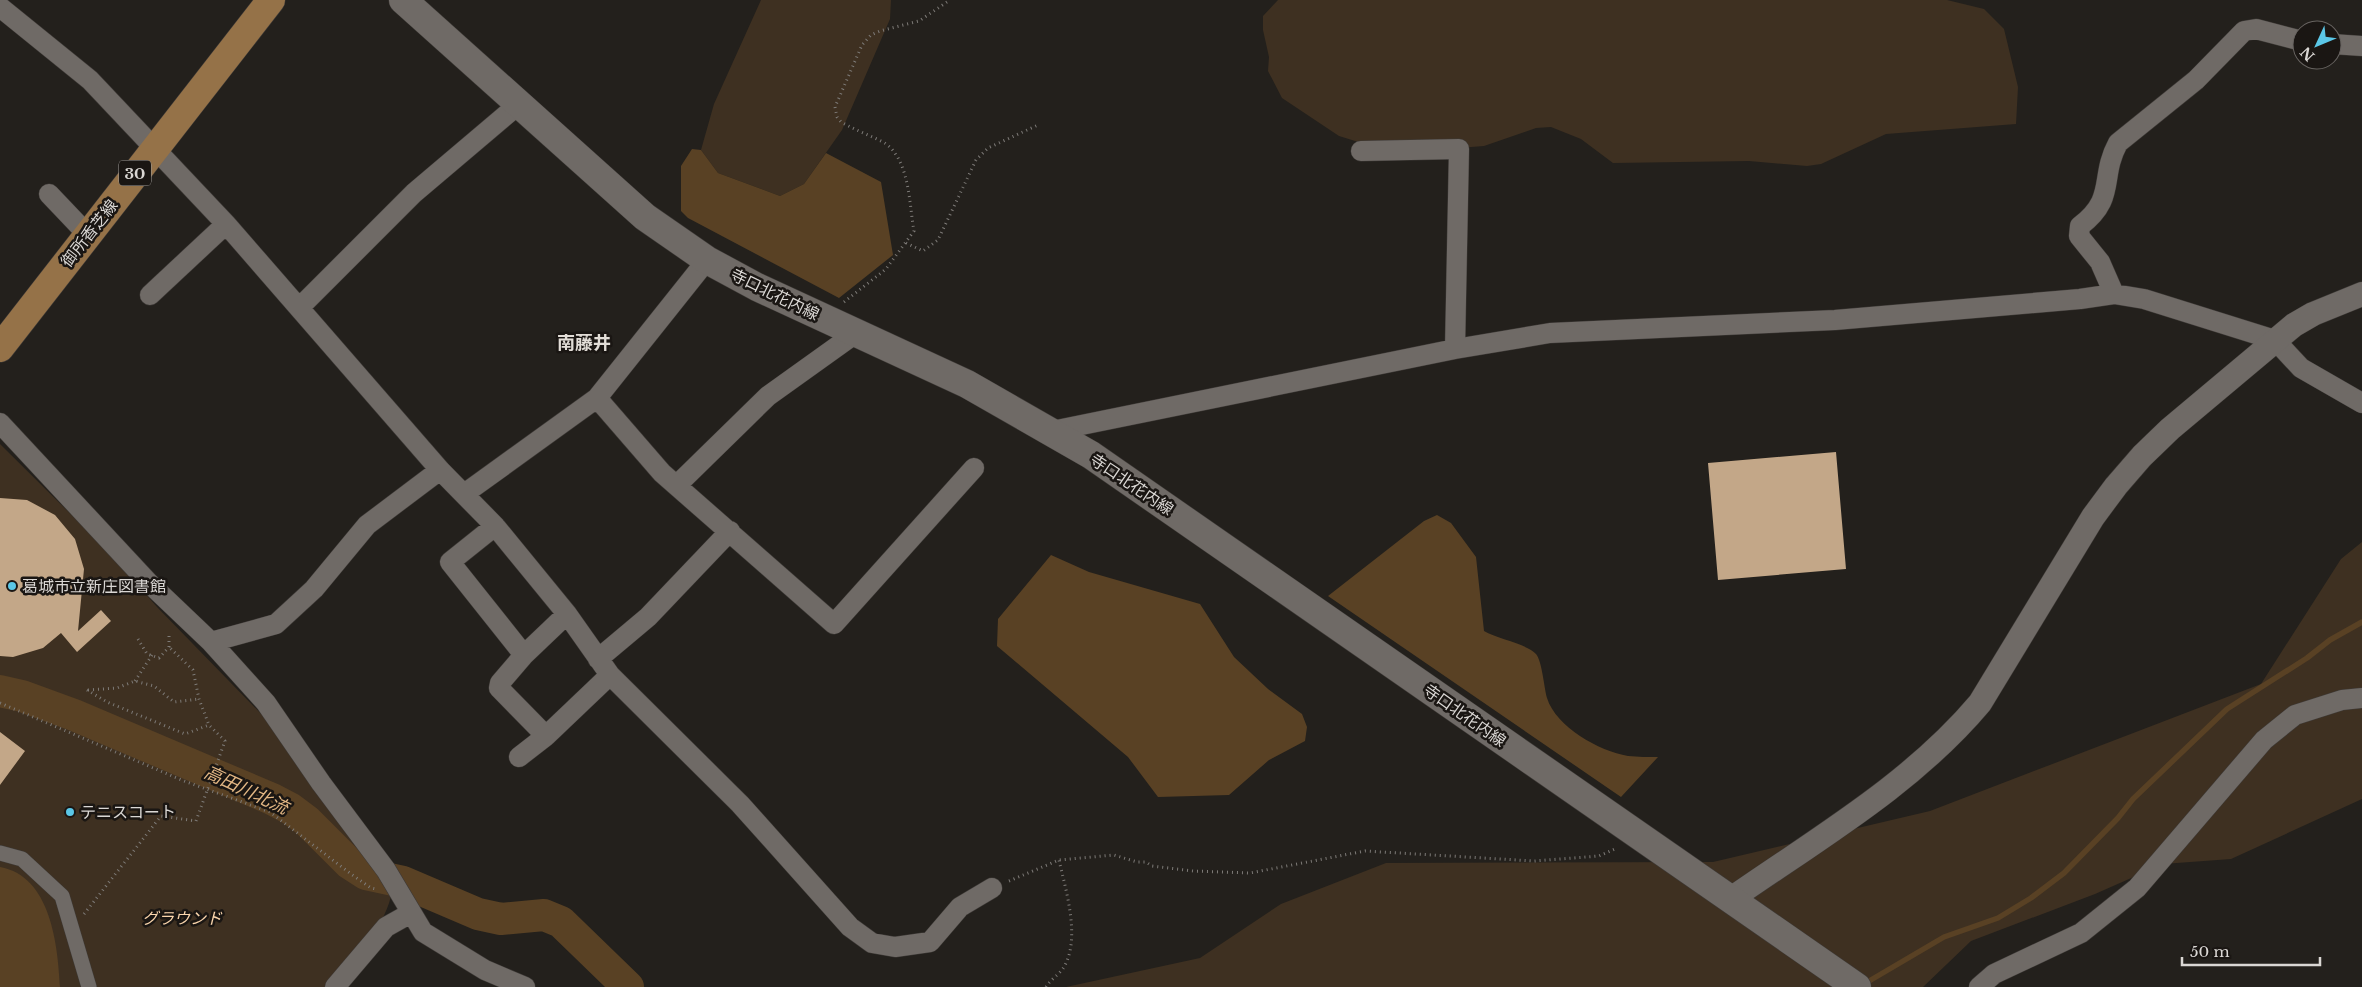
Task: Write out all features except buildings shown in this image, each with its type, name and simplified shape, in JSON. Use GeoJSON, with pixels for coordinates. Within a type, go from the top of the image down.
{"type":"FeatureCollection","features":[{"type":"Feature","properties":{"kind":"main road","name":"御所香芝線"},"geometry":{"type":"LineString","coordinates":[[0,348],[271,0]]}},
{"type":"Feature","properties":{"kind":"main road","name":"寺口北花内線"},"geometry":{"type":"LineString","coordinates":[[403,0],[645,217],[707,260],[757,287],[967,384],[1052,431],[1135,485],[1857,987]]}},
{"type":"Feature","properties":{"kind":"street"},"geometry":{"type":"LineString","coordinates":[[0,7],[90,80],[226,224],[440,470],[495,526],[567,614],[610,675],[740,804],[850,927],[872,943],[895,947],[930,942],[960,907],[992,888]]}},
{"type":"Feature","properties":{"kind":"street"},"geometry":{"type":"LineString","coordinates":[[2114,294],[2100,262],[2079,236],[2080,226],[2094,216],[2104,199],[2110,156],[2118,143],[2196,80],[2244,31],[2256,29],[2292,38]]}},
{"type":"Feature","properties":{"kind":"street"},"geometry":{"type":"LineString","coordinates":[[2342,45],[2362,46]]}},
{"type":"Feature","properties":{"kind":"street"},"geometry":{"type":"LineString","coordinates":[[299,308],[414,194],[519,104]]}},
{"type":"Feature","properties":{"kind":"street"},"geometry":{"type":"LineString","coordinates":[[1362,151],[1459,149],[1455,349]]}},
{"type":"Feature","properties":{"kind":"street"},"geometry":{"type":"LineString","coordinates":[[49,194],[88,235]]}},
{"type":"Feature","properties":{"kind":"street"},"geometry":{"type":"LineString","coordinates":[[150,295],[226,224]]}},
{"type":"Feature","properties":{"kind":"street"},"geometry":{"type":"LineString","coordinates":[[464,494],[597,398],[707,260]]}},
{"type":"Feature","properties":{"kind":"street"},"geometry":{"type":"LineString","coordinates":[[1052,431],[1455,349],[1550,333],[1835,320],[2080,299],[2114,294],[2144,300],[2274,340],[2301,368],[2362,403]]}},
{"type":"Feature","properties":{"kind":"street"},"geometry":{"type":"LineString","coordinates":[[1731,899],[1917,767],[1963,723],[1980,703],[2093,517],[2142,456],[2170,429],[2274,340],[2313,314],[2362,294]]}},
{"type":"Feature","properties":{"kind":"street"},"geometry":{"type":"LineString","coordinates":[[677,485],[768,396],[856,333]]}},
{"type":"Feature","properties":{"kind":"street"},"geometry":{"type":"LineString","coordinates":[[597,398],[662,473],[834,624],[974,468]]}},
{"type":"Feature","properties":{"kind":"street"},"geometry":{"type":"LineString","coordinates":[[0,423],[148,582],[211,642],[266,703],[321,783],[386,870],[423,932],[485,970],[525,987]]}},
{"type":"Feature","properties":{"kind":"street"},"geometry":{"type":"LineString","coordinates":[[211,642],[276,624],[314,590],[367,526],[440,470]]}},
{"type":"Feature","properties":{"kind":"street"},"geometry":{"type":"LineString","coordinates":[[495,526],[450,562],[524,655]]}},
{"type":"Feature","properties":{"kind":"street"},"geometry":{"type":"LineString","coordinates":[[598,659],[648,617],[730,531]]}},
{"type":"Feature","properties":{"kind":"street"},"geometry":{"type":"LineString","coordinates":[[546,736],[499,688],[500,684],[524,655],[567,614]]}},
{"type":"Feature","properties":{"kind":"street"},"geometry":{"type":"LineString","coordinates":[[519,757],[546,736],[610,675]]}},
{"type":"Feature","properties":{"kind":"street"},"geometry":{"type":"LineString","coordinates":[[1979,987],[1994,974],[2081,933],[2137,888],[2264,740],[2294,715],[2342,700],[2362,698]]}},
{"type":"Feature","properties":{"kind":"street"},"geometry":{"type":"LineString","coordinates":[[0,854],[22,859],[62,896],[89,987]]}},
{"type":"Feature","properties":{"kind":"street"},"geometry":{"type":"LineString","coordinates":[[334,987],[386,927],[411,913]]}},
{"type":"Feature","properties":{"kind":"path"},"geometry":{"type":"LineString","coordinates":[[823,318],[886,268],[914,231],[900,162],[893,151],[884,143],[841,122],[837,117],[835,107],[856,54],[871,36],[880,31],[919,21],[950,0]]}},
{"type":"Feature","properties":{"kind":"path"},"geometry":{"type":"LineString","coordinates":[[906,243],[923,251],[938,240],[976,160],[988,148],[1038,125]]}},
{"type":"Feature","properties":{"kind":"path"},"geometry":{"type":"LineString","coordinates":[[138,639],[147,654],[159,658],[169,647],[169,636]]}},
{"type":"Feature","properties":{"kind":"path"},"geometry":{"type":"LineString","coordinates":[[72,927],[94,904],[161,816],[196,821],[218,765],[224,741],[210,725],[199,700],[193,670],[169,647]]}},
{"type":"Feature","properties":{"kind":"path"},"geometry":{"type":"LineString","coordinates":[[152,655],[135,681],[117,688],[87,690],[107,702],[185,734],[210,725]]}},
{"type":"Feature","properties":{"kind":"path"},"geometry":{"type":"LineString","coordinates":[[135,681],[154,686],[174,702],[199,700]]}},
{"type":"Feature","properties":{"kind":"path"},"geometry":{"type":"LineString","coordinates":[[0,703],[184,781],[209,788],[270,812],[371,888],[399,892]]}},
{"type":"Feature","properties":{"kind":"path"},"geometry":{"type":"LineString","coordinates":[[992,888],[1059,860],[1114,855],[1169,868],[1193,871],[1250,873],[1364,851],[1534,861],[1599,856],[1640,836]]}},
{"type":"Feature","properties":{"kind":"path"},"geometry":{"type":"LineString","coordinates":[[1046,987],[1062,970],[1071,944],[1071,915],[1059,860]]}},
{"type":"Feature","properties":{"kind":"green space"},"geometry":{"type":"Polygon","coordinates":[[[761,0],[891,0],[890,19],[842,130],[804,184],[780,196],[718,173],[701,150],[714,104],[761,0]]]}},
{"type":"Feature","properties":{"kind":"green space"},"geometry":{"type":"Polygon","coordinates":[[[1278,0],[1947,0],[1984,9],[2004,29],[2018,87],[2016,124],[1886,134],[1821,164],[1807,166],[1749,161],[1613,163],[1581,139],[1551,127],[1536,128],[1484,146],[1394,153],[1339,136],[1282,98],[1268,71],[1269,57],[1263,30],[1263,16],[1278,0]]]}},
{"type":"Feature","properties":{"kind":"green space","name":"グラウンド"},"geometry":{"type":"Polygon","coordinates":[[[0,444],[111,554],[157,607],[269,722],[399,892],[391,896],[387,909],[374,933],[329,987],[0,987],[0,444]]]}},
{"type":"Feature","properties":{"kind":"green space"},"geometry":{"type":"Polygon","coordinates":[[[2362,542],[2362,799],[2231,859],[2163,864],[2095,894],[1971,941],[1923,987],[1066,987],[1200,958],[1281,904],[1386,863],[1713,862],[1930,811],[2261,684],[2341,559],[2362,542]]]}},
{"type":"Feature","properties":{"kind":"shaded area"},"geometry":{"type":"Polygon","coordinates":[[[692,149],[701,150],[718,173],[780,196],[804,184],[826,153],[881,182],[893,255],[839,298],[688,218],[681,211],[681,166],[692,149]]]}},
{"type":"Feature","properties":{"kind":"shaded area"},"geometry":{"type":"Polygon","coordinates":[[[1437,515],[1451,523],[1476,557],[1484,631],[1526,647],[1536,654],[1547,698],[1559,719],[1580,736],[1604,749],[1628,756],[1658,757],[1621,797],[1328,596],[1424,521],[1437,515]]]}},
{"type":"Feature","properties":{"kind":"shaded area"},"geometry":{"type":"Polygon","coordinates":[[[1051,555],[1089,572],[1200,604],[1234,657],[1268,689],[1302,714],[1307,727],[1305,741],[1269,760],[1229,795],[1158,797],[1128,757],[997,646],[998,619],[1051,555]]]}},
{"type":"Feature","properties":{"kind":"shaded area"},"geometry":{"type":"Polygon","coordinates":[[[0,867],[17,873],[31,884],[41,898],[54,933],[60,987],[0,987],[0,867]]]}},
{"type":"Feature","properties":{"kind":"waterway"},"geometry":{"type":"LineString","coordinates":[[1864,984],[1944,937],[1998,918],[2031,898],[2064,873],[2118,818],[2133,799],[2227,709],[2307,658],[2330,640],[2362,622]]}},
{"type":"Feature","properties":{"kind":"waterway","name":"高田川北流"},"geometry":{"type":"LineString","coordinates":[[0,691],[22,696],[74,715],[272,799],[291,809],[307,821],[349,863],[366,874],[403,882],[478,914],[501,919],[544,915],[561,922],[628,987]]}},
{"type":"Feature","properties":{"kind":"place","name":"葛城市立新庄図書館"},"geometry":{"type":"Point","coordinates":[12,586]}},
{"type":"Feature","properties":{"kind":"place","name":"テニスコート"},"geometry":{"type":"Point","coordinates":[70,812]}},
{"type":"Feature","properties":{"kind":"district","name":"南藤井"},"geometry":{"type":"Point","coordinates":[584,343]}}]}
